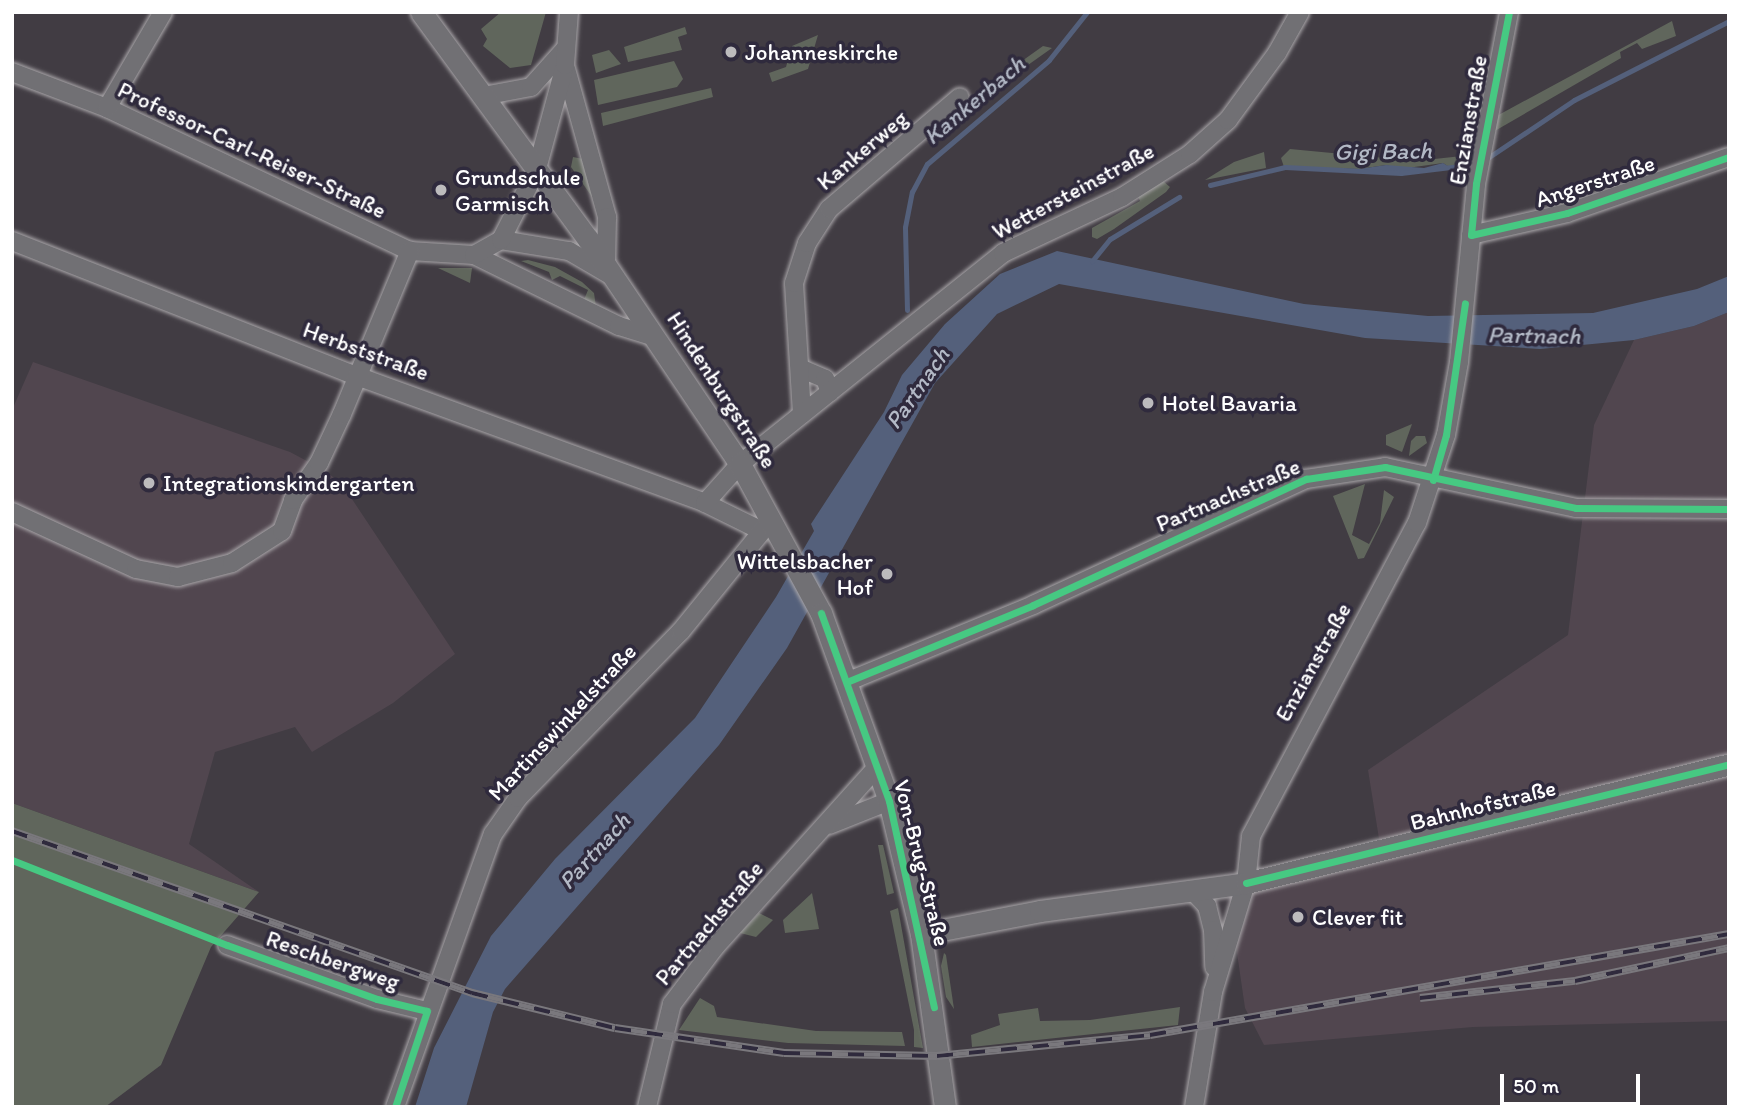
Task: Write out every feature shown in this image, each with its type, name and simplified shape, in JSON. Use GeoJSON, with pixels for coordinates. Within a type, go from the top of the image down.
{"type":"FeatureCollection","features":[{"type":"Feature","properties":{"kind":"street"},"geometry":{"type":"LineString","coordinates":[[107,108],[163,12]]}},
{"type":"Feature","properties":{"kind":"street","name":"Hindenburgstraße"},"geometry":{"type":"LineString","coordinates":[[421,12],[537,169],[655,337],[740,464],[767,525],[786,547]]}},
{"type":"Feature","properties":{"kind":"street"},"geometry":{"type":"LineString","coordinates":[[474,255],[501,240],[537,169],[565,65],[569,12]]}},
{"type":"Feature","properties":{"kind":"street","name":"Wettersteinstraße"},"geometry":{"type":"LineString","coordinates":[[740,464],[891,347],[1003,253],[1122,197],[1190,154],[1228,120],[1277,53],[1300,12]]}},
{"type":"Feature","properties":{"kind":"street","name":"Enzianstraße"},"geometry":{"type":"LineString","coordinates":[[1214,988],[1245,883],[1246,852],[1262,809],[1417,523],[1433,480],[1459,362],[1476,184],[1508,12]]}},
{"type":"Feature","properties":{"kind":"street"},"geometry":{"type":"LineString","coordinates":[[483,96],[531,87],[567,46]]}},
{"type":"Feature","properties":{"kind":"street"},"geometry":{"type":"LineString","coordinates":[[565,65],[607,217],[610,272]]}},
{"type":"Feature","properties":{"kind":"street","name":"Professor-Carl-Reiser-Straße"},"geometry":{"type":"LineString","coordinates":[[12,72],[107,108],[410,251],[474,255],[619,326],[655,337]]}},
{"type":"Feature","properties":{"kind":"street","name":"Kankerweg"},"geometry":{"type":"LineString","coordinates":[[802,414],[802,369],[794,326],[794,283],[817,224],[829,209],[960,97]]}},
{"type":"Feature","properties":{"kind":"street","name":"Angerstraße"},"geometry":{"type":"LineString","coordinates":[[1471,235],[1567,213],[1729,157]]}},
{"type":"Feature","properties":{"kind":"street"},"geometry":{"type":"LineString","coordinates":[[501,240],[569,251],[610,272]]}},
{"type":"Feature","properties":{"kind":"street","name":"Herbststraße"},"geometry":{"type":"LineString","coordinates":[[12,241],[357,376],[767,525]]}},
{"type":"Feature","properties":{"kind":"street"},"geometry":{"type":"LineString","coordinates":[[12,512],[136,569],[178,577],[232,563],[282,531],[293,499],[319,463],[410,251]]}},
{"type":"Feature","properties":{"kind":"street"},"geometry":{"type":"LineString","coordinates":[[802,369],[825,379],[830,392]]}},
{"type":"Feature","properties":{"kind":"street"},"geometry":{"type":"LineString","coordinates":[[705,503],[740,464]]}},
{"type":"Feature","properties":{"kind":"street","name":"Partnachstraße"},"geometry":{"type":"LineString","coordinates":[[849,681],[1033,605],[1306,479],[1385,467],[1433,480],[1576,508],[1729,509]]}},
{"type":"Feature","properties":{"kind":"street","name":"Martinswinkelstraße"},"geometry":{"type":"LineString","coordinates":[[395,1107],[427,1011],[493,834],[518,798],[681,631],[724,582],[767,525]]}},
{"type":"Feature","properties":{"kind":"street","name":"Von-Brug-Straße"},"geometry":{"type":"LineString","coordinates":[[786,547],[821,613],[849,681],[889,801],[921,934],[945,1107]]}},
{"type":"Feature","properties":{"kind":"street","name":"Bahnhofstraße"},"geometry":{"type":"LineString","coordinates":[[921,934],[1040,911],[1245,883],[1729,764]]}},
{"type":"Feature","properties":{"kind":"street","name":"Partnachstraße"},"geometry":{"type":"LineString","coordinates":[[647,1107],[672,1004],[715,947],[826,827],[877,767]]}},
{"type":"Feature","properties":{"kind":"street","name":"Partnachstraße"},"geometry":{"type":"LineString","coordinates":[[826,827],[889,801]]}},
{"type":"Feature","properties":{"kind":"street"},"geometry":{"type":"LineString","coordinates":[[1193,891],[1207,906],[1213,930],[1214,988],[1194,1107]]}},
{"type":"Feature","properties":{"kind":"street","name":"Reschbergweg"},"geometry":{"type":"LineString","coordinates":[[228,945],[377,999],[427,1011]]}},
{"type":"Feature","properties":{"kind":"shaded area"},"geometry":{"type":"Polygon","coordinates":[[[501,12],[546,12],[531,65],[510,68],[483,46],[487,39],[481,29],[501,12]]]}},
{"type":"Feature","properties":{"kind":"shaded area"},"geometry":{"type":"Polygon","coordinates":[[[1672,21],[1676,36],[1642,49],[1637,43],[1620,52],[1621,58],[1493,132],[1493,118],[1672,21]]]}},
{"type":"Feature","properties":{"kind":"shaded area"},"geometry":{"type":"Polygon","coordinates":[[[685,27],[687,34],[678,37],[682,50],[628,62],[624,47],[685,27]]]}},
{"type":"Feature","properties":{"kind":"shaded area"},"geometry":{"type":"Polygon","coordinates":[[[818,35],[808,69],[772,82],[769,73],[786,67],[792,46],[818,35]]]}},
{"type":"Feature","properties":{"kind":"shaded area"},"geometry":{"type":"Polygon","coordinates":[[[1043,46],[1052,48],[969,107],[966,101],[1043,46]]]}},
{"type":"Feature","properties":{"kind":"shaded area"},"geometry":{"type":"Polygon","coordinates":[[[609,50],[621,64],[596,73],[592,55],[609,50]]]}},
{"type":"Feature","properties":{"kind":"shaded area"},"geometry":{"type":"Polygon","coordinates":[[[674,61],[683,79],[677,87],[598,105],[594,80],[674,61]]]}},
{"type":"Feature","properties":{"kind":"shaded area"},"geometry":{"type":"Polygon","coordinates":[[[711,88],[713,97],[603,126],[601,113],[711,88]]]}},
{"type":"Feature","properties":{"kind":"shaded area"},"geometry":{"type":"Polygon","coordinates":[[[1290,149],[1416,161],[1462,156],[1464,161],[1463,166],[1451,168],[1443,163],[1400,169],[1386,165],[1359,169],[1284,167],[1281,158],[1290,149]]]}},
{"type":"Feature","properties":{"kind":"shaded area"},"geometry":{"type":"Polygon","coordinates":[[[1264,152],[1266,168],[1205,180],[1234,162],[1264,152]]]}},
{"type":"Feature","properties":{"kind":"shaded area"},"geometry":{"type":"Polygon","coordinates":[[[573,157],[583,159],[595,201],[571,167],[573,157]]]}},
{"type":"Feature","properties":{"kind":"shaded area"},"geometry":{"type":"Polygon","coordinates":[[[1163,181],[1170,187],[1166,192],[1114,229],[1097,239],[1092,237],[1092,228],[1140,201],[1138,196],[1163,181]]]}},
{"type":"Feature","properties":{"kind":"shaded area"},"geometry":{"type":"Polygon","coordinates":[[[528,260],[555,267],[582,282],[594,293],[596,307],[581,307],[588,290],[560,276],[552,280],[549,272],[521,261],[528,260]]]}},
{"type":"Feature","properties":{"kind":"shaded area"},"geometry":{"type":"Polygon","coordinates":[[[438,268],[472,268],[470,283],[438,268]]]}},
{"type":"Feature","properties":{"kind":"shaded area"},"geometry":{"type":"Polygon","coordinates":[[[1729,312],[1729,1021],[1473,1027],[1264,1045],[1245,1008],[1228,891],[1380,845],[1368,770],[1568,635],[1594,425],[1634,340],[1694,326],[1729,312]]]}},
{"type":"Feature","properties":{"kind":"shaded area"},"geometry":{"type":"Polygon","coordinates":[[[33,362],[290,452],[324,470],[342,484],[455,654],[393,703],[312,752],[295,727],[215,752],[189,844],[259,892],[12,803],[12,410],[33,362]]]}},
{"type":"Feature","properties":{"kind":"shaded area"},"geometry":{"type":"Polygon","coordinates":[[[1412,424],[1402,452],[1386,445],[1386,435],[1412,424]]]}},
{"type":"Feature","properties":{"kind":"shaded area"},"geometry":{"type":"Polygon","coordinates":[[[1416,436],[1425,436],[1427,443],[1409,456],[1411,441],[1416,436]]]}},
{"type":"Feature","properties":{"kind":"shaded area"},"geometry":{"type":"Polygon","coordinates":[[[1365,484],[1352,535],[1369,544],[1380,523],[1384,490],[1394,497],[1364,558],[1358,559],[1333,496],[1365,484]]]}},
{"type":"Feature","properties":{"kind":"shaded area"},"geometry":{"type":"Polygon","coordinates":[[[1342,610],[1349,614],[1331,648],[1325,645],[1342,610]]]}},
{"type":"Feature","properties":{"kind":"shaded area"},"geometry":{"type":"Polygon","coordinates":[[[12,803],[259,892],[211,947],[161,1065],[105,1107],[12,1107],[12,803]]]}},
{"type":"Feature","properties":{"kind":"shaded area"},"geometry":{"type":"Polygon","coordinates":[[[878,845],[883,845],[894,893],[887,895],[878,845]]]}},
{"type":"Feature","properties":{"kind":"shaded area"},"geometry":{"type":"Polygon","coordinates":[[[812,893],[819,929],[785,933],[783,920],[812,893]]]}},
{"type":"Feature","properties":{"kind":"shaded area"},"geometry":{"type":"Polygon","coordinates":[[[898,908],[923,1048],[914,1047],[914,1030],[890,911],[898,908]]]}},
{"type":"Feature","properties":{"kind":"shaded area"},"geometry":{"type":"Polygon","coordinates":[[[759,913],[773,920],[756,937],[740,933],[759,913]]]}},
{"type":"Feature","properties":{"kind":"shaded area"},"geometry":{"type":"Polygon","coordinates":[[[944,953],[954,1009],[946,997],[941,966],[944,953]]]}},
{"type":"Feature","properties":{"kind":"shaded area"},"geometry":{"type":"Polygon","coordinates":[[[700,998],[714,1006],[717,1017],[816,1031],[902,1032],[905,1046],[788,1043],[679,1030],[700,998]]]}},
{"type":"Feature","properties":{"kind":"shaded area"},"geometry":{"type":"Polygon","coordinates":[[[1180,1007],[1178,1025],[972,1047],[971,1035],[1000,1025],[998,1014],[1038,1008],[1040,1021],[1090,1020],[1180,1007]]]}},
{"type":"Feature","properties":{"kind":"water"},"geometry":{"type":"Polygon","coordinates":[[[1443,163],[1451,168],[1402,173],[1359,169],[1386,165],[1424,168],[1443,163]]]}},
{"type":"Feature","properties":{"kind":"water","name":"Partnach"},"geometry":{"type":"Polygon","coordinates":[[[1057,251],[1304,304],[1428,316],[1593,313],[1697,289],[1729,276],[1729,312],[1694,326],[1634,340],[1540,349],[1365,338],[1059,284],[997,314],[935,383],[787,648],[719,745],[505,989],[493,1012],[466,1107],[415,1107],[434,1048],[491,936],[555,859],[695,718],[776,597],[814,531],[811,524],[884,412],[902,375],[945,324],[1000,274],[1057,251]]]}},
{"type":"Feature","properties":{"kind":"waterway","name":"Kankerbach"},"geometry":{"type":"LineString","coordinates":[[907,310],[905,227],[912,192],[927,164],[1049,60],[1087,12]]}},
{"type":"Feature","properties":{"kind":"waterway","name":"Gigi Bach"},"geometry":{"type":"LineString","coordinates":[[1486,159],[1574,100],[1729,21]]}},
{"type":"Feature","properties":{"kind":"waterway","name":"Gigi Bach"},"geometry":{"type":"LineString","coordinates":[[1210,185],[1285,167],[1401,173],[1477,164]]}},
{"type":"Feature","properties":{"kind":"waterway","name":"Gigi Bach"},"geometry":{"type":"LineString","coordinates":[[1092,261],[1110,239],[1179,197]]}},
{"type":"Feature","properties":{"kind":"railway"},"geometry":{"type":"LineString","coordinates":[[12,831],[472,993],[615,1028],[784,1053],[937,1056],[1150,1035],[1729,934]]}},
{"type":"Feature","properties":{"kind":"railway"},"geometry":{"type":"LineString","coordinates":[[1420,998],[1575,981],[1729,948]]}},
{"type":"Feature","properties":{"kind":"cycle path"},"geometry":{"type":"LineString","coordinates":[[1509,12],[1476,184],[1471,235],[1567,213],[1729,157]]}},
{"type":"Feature","properties":{"kind":"cycle path"},"geometry":{"type":"LineString","coordinates":[[1433,480],[1446,435],[1465,303]]}},
{"type":"Feature","properties":{"kind":"cycle path"},"geometry":{"type":"LineString","coordinates":[[849,681],[1033,605],[1306,479],[1385,467],[1576,508],[1729,509]]}},
{"type":"Feature","properties":{"kind":"cycle path"},"geometry":{"type":"LineString","coordinates":[[821,613],[889,801],[934,1007]]}},
{"type":"Feature","properties":{"kind":"cycle path"},"geometry":{"type":"LineString","coordinates":[[1246,883],[1729,764]]}},
{"type":"Feature","properties":{"kind":"cycle path"},"geometry":{"type":"LineString","coordinates":[[12,860],[227,945],[377,999],[427,1011],[395,1107]]}},
{"type":"Feature","properties":{"kind":"place","name":"Johanneskirche"},"geometry":{"type":"Point","coordinates":[731,52]}},
{"type":"Feature","properties":{"kind":"place","name":"Grundschule Garmisch"},"geometry":{"type":"Point","coordinates":[441,190]}},
{"type":"Feature","properties":{"kind":"place","name":"Hotel Bavaria"},"geometry":{"type":"Point","coordinates":[1148,403]}},
{"type":"Feature","properties":{"kind":"place","name":"Integrationskindergarten"},"geometry":{"type":"Point","coordinates":[149,483]}},
{"type":"Feature","properties":{"kind":"place","name":"Wittelsbacher Hof"},"geometry":{"type":"Point","coordinates":[887,574]}},
{"type":"Feature","properties":{"kind":"place","name":"Clever fit"},"geometry":{"type":"Point","coordinates":[1298,917]}}]}
